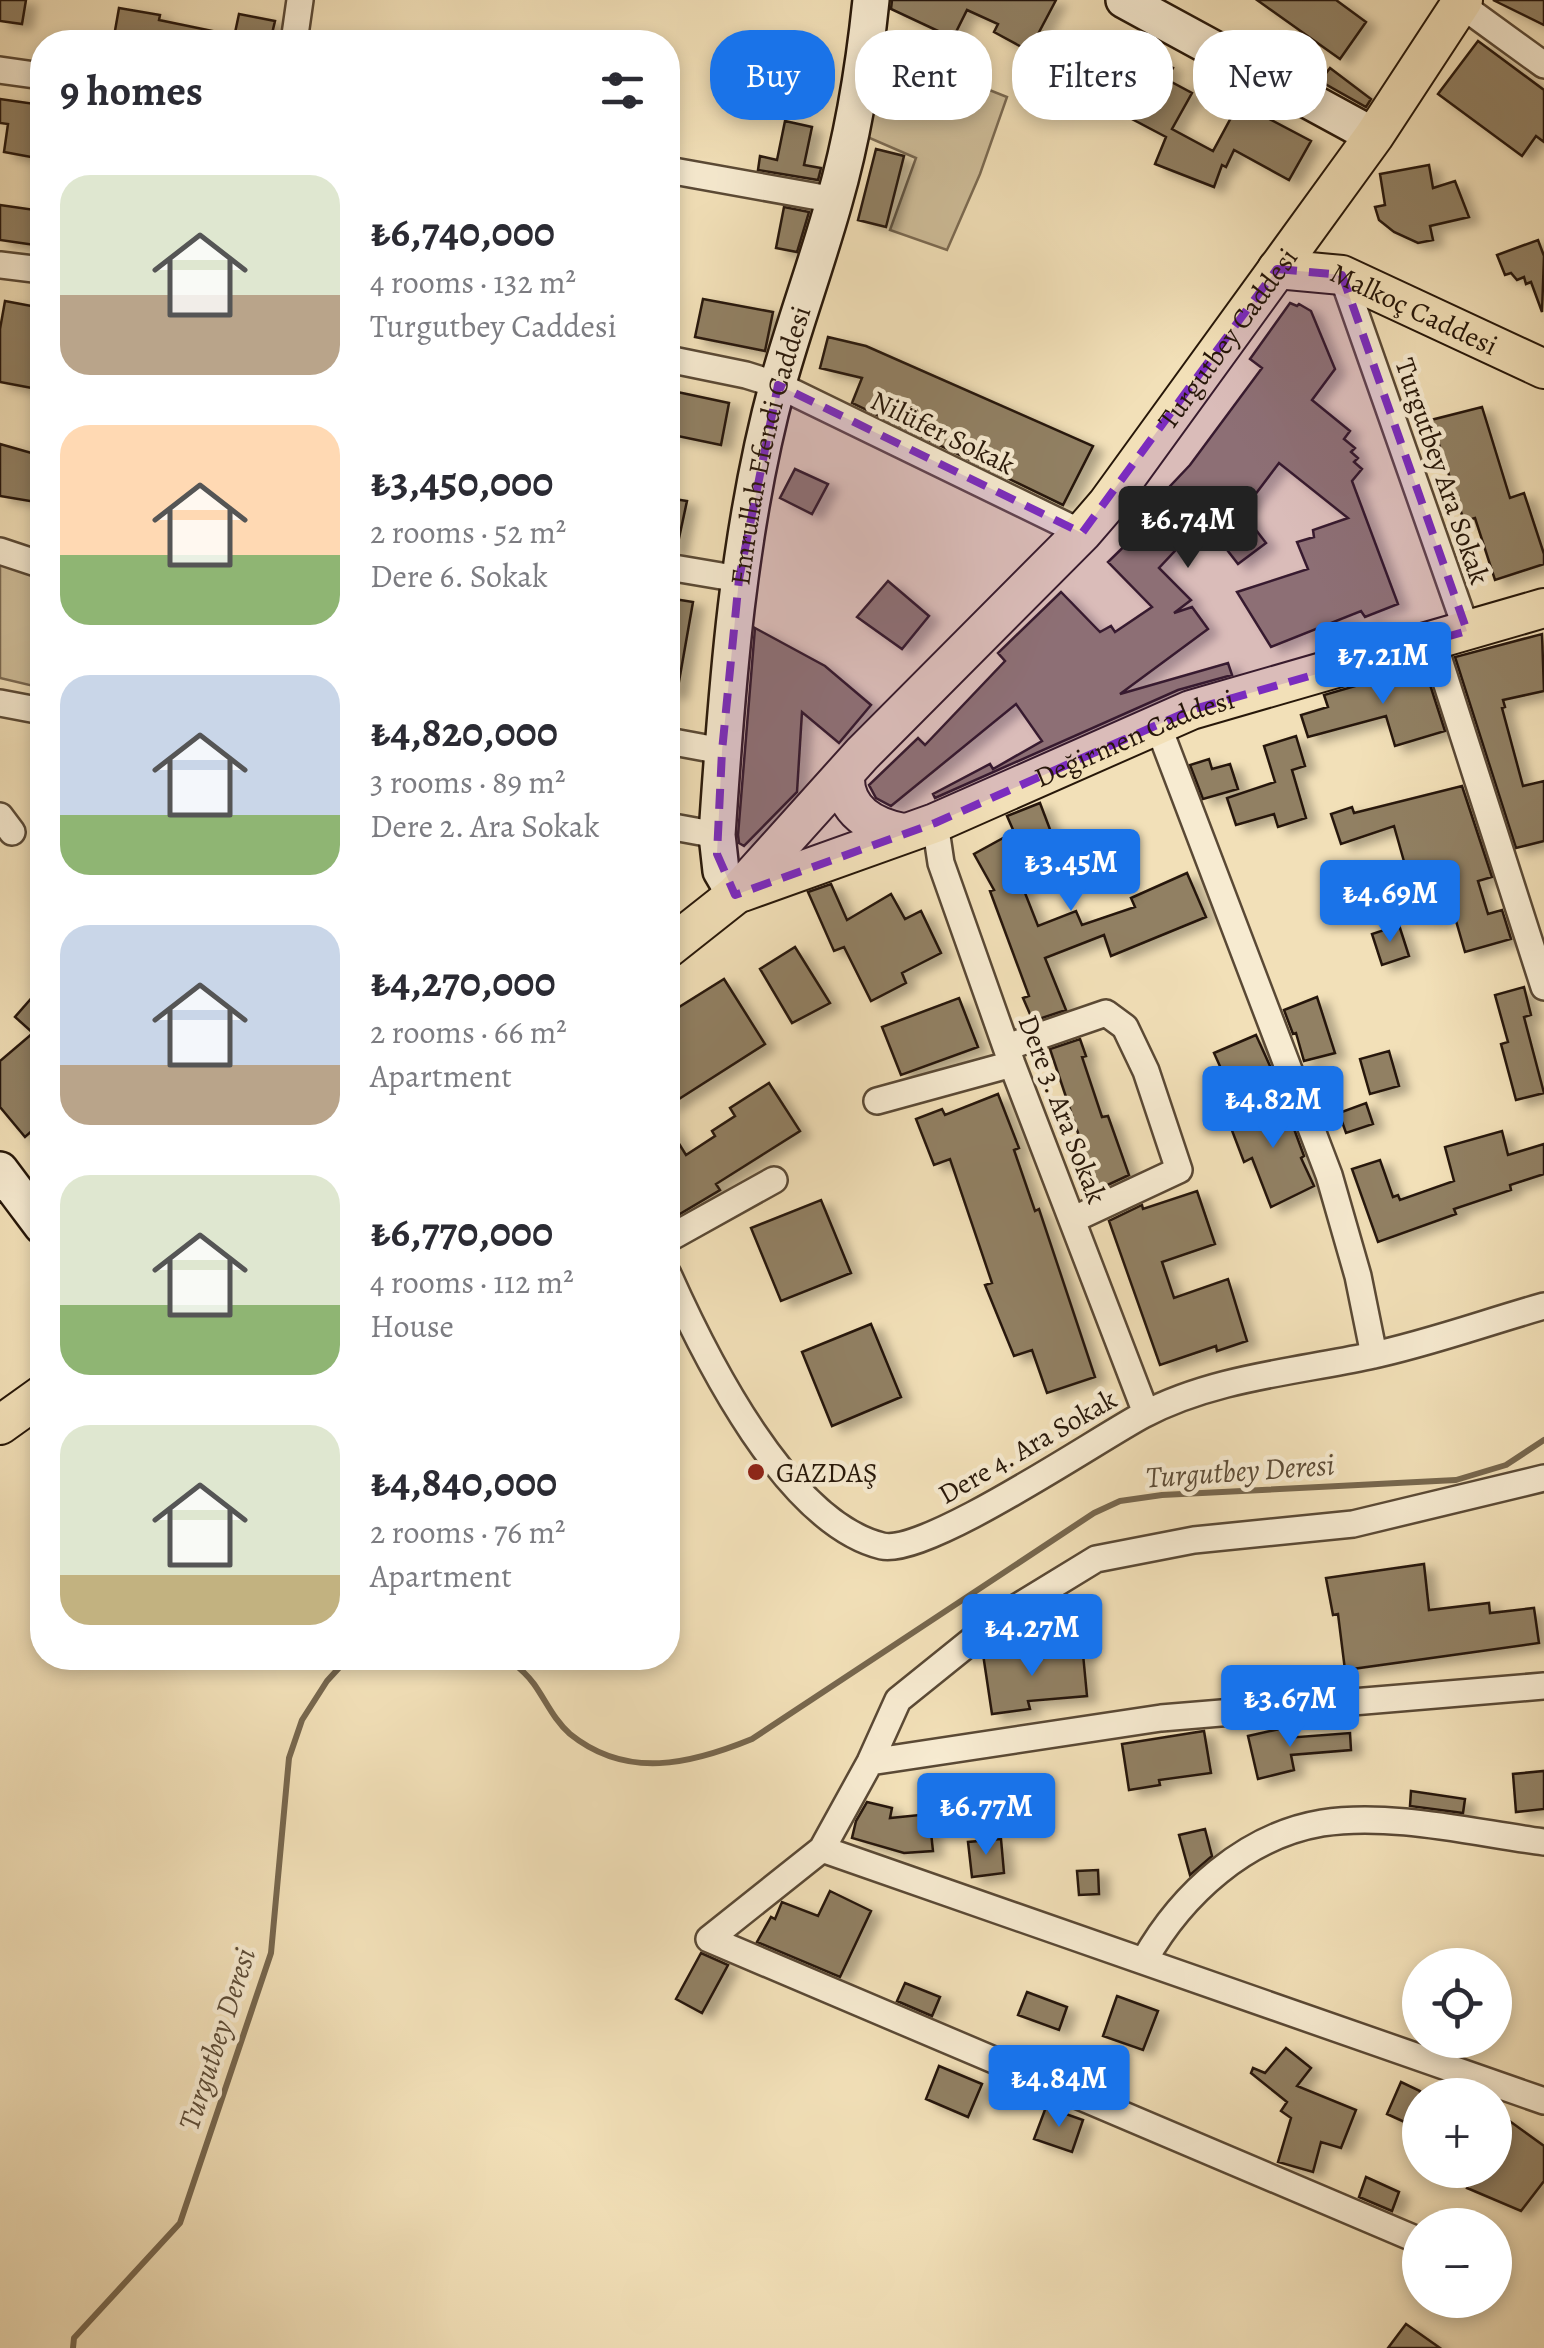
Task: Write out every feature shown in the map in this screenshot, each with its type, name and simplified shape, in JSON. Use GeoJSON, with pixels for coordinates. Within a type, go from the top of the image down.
{"type":"FeatureCollection","features":[{"type":"Feature","properties":{"kind":"main road","name":"Emrullah Efendi Caddesi"},"geometry":{"type":"LineString","coordinates":[[735,894],[721,870],[717,835],[739,579],[778,384],[834,200],[862,77],[871,0]]}},
{"type":"Feature","properties":{"kind":"main road"},"geometry":{"type":"LineString","coordinates":[[1124,0],[1374,136]]}},
{"type":"Feature","properties":{"kind":"main road","name":"Turgutbey Caddesi"},"geometry":{"type":"LineString","coordinates":[[680,938],[735,894],[862,754],[1082,534],[1158,437],[1374,136],[1461,2]]}},
{"type":"Feature","properties":{"kind":"main road"},"geometry":{"type":"LineString","coordinates":[[1311,222],[1342,275]]}},
{"type":"Feature","properties":{"kind":"main road","name":"Malkoç Caddesi"},"geometry":{"type":"LineString","coordinates":[[1277,269],[1342,275],[1544,369]]}},
{"type":"Feature","properties":{"kind":"main road","name":"Değirmen Caddesi"},"geometry":{"type":"LineString","coordinates":[[735,894],[919,828],[1157,723],[1263,687],[1544,608]]}},
{"type":"Feature","properties":{"kind":"main road"},"geometry":{"type":"LineString","coordinates":[[845,775],[846,796],[860,814],[879,826],[919,828]]}},
{"type":"Feature","properties":{"kind":"main road"},"geometry":{"type":"LineString","coordinates":[[0,1170],[30,1208]]}},
{"type":"Feature","properties":{"kind":"main road"},"geometry":{"type":"LineString","coordinates":[[0,1425],[30,1404]]}},
{"type":"Feature","properties":{"kind":"street"},"geometry":{"type":"LineString","coordinates":[[296,30],[300,0]]}},
{"type":"Feature","properties":{"kind":"street"},"geometry":{"type":"LineString","coordinates":[[1461,2],[1544,65]]}},
{"type":"Feature","properties":{"kind":"street"},"geometry":{"type":"LineString","coordinates":[[0,70],[30,74]]}},
{"type":"Feature","properties":{"kind":"street"},"geometry":{"type":"LineString","coordinates":[[680,172],[834,200]]}},
{"type":"Feature","properties":{"kind":"street"},"geometry":{"type":"LineString","coordinates":[[0,264],[30,268]]}},
{"type":"Feature","properties":{"kind":"street","name":"Turgutbey Ara Sokak"},"geometry":{"type":"LineString","coordinates":[[1342,275],[1450,636],[1544,987]]}},
{"type":"Feature","properties":{"kind":"street","name":"Nilüfer Sokak"},"geometry":{"type":"LineString","coordinates":[[680,362],[778,384],[1082,534]]}},
{"type":"Feature","properties":{"kind":"street"},"geometry":{"type":"LineString","coordinates":[[0,551],[30,560]]}},
{"type":"Feature","properties":{"kind":"street"},"geometry":{"type":"LineString","coordinates":[[680,569],[739,579]]}},
{"type":"Feature","properties":{"kind":"street"},"geometry":{"type":"LineString","coordinates":[[0,704],[30,709]]}},
{"type":"Feature","properties":{"kind":"street"},"geometry":{"type":"LineString","coordinates":[[1157,723],[1329,1175],[1358,1276],[1374,1355]]}},
{"type":"Feature","properties":{"kind":"street"},"geometry":{"type":"LineString","coordinates":[[680,743],[722,751]]}},
{"type":"Feature","properties":{"kind":"street"},"geometry":{"type":"LineString","coordinates":[[680,828],[717,835]]}},
{"type":"Feature","properties":{"kind":"street","name":"Dere 3. Ara Sokak"},"geometry":{"type":"LineString","coordinates":[[919,828],[941,863],[1146,1413]]}},
{"type":"Feature","properties":{"kind":"street"},"geometry":{"type":"LineString","coordinates":[[877,1102],[1010,1056],[1106,1013],[1125,1027],[1146,1071],[1179,1170],[1072,1220]]}},
{"type":"Feature","properties":{"kind":"street"},"geometry":{"type":"LineString","coordinates":[[680,1233],[774,1180]]}},
{"type":"Feature","properties":{"kind":"street","name":"Dere 4. Ara Sokak"},"geometry":{"type":"LineString","coordinates":[[680,1301],[754,1435],[811,1505],[853,1535],[886,1548],[916,1540],[971,1516],[1146,1413],[1212,1388],[1374,1355],[1544,1306]]}},
{"type":"Feature","properties":{"kind":"street"},"geometry":{"type":"LineString","coordinates":[[1402,2233],[709,1939],[822,1849],[870,1762],[898,1700],[1001,1617],[1096,1559],[1194,1540],[1354,1524],[1544,1478]]}},
{"type":"Feature","properties":{"kind":"street"},"geometry":{"type":"LineString","coordinates":[[870,1762],[1161,1718],[1544,1686]]}},
{"type":"Feature","properties":{"kind":"street"},"geometry":{"type":"LineString","coordinates":[[1145,1959],[1159,1934],[1200,1886],[1252,1850],[1295,1830],[1348,1821],[1380,1822],[1544,1842]]}},
{"type":"Feature","properties":{"kind":"street"},"geometry":{"type":"LineString","coordinates":[[822,1849],[1544,2101]]}},
{"type":"Feature","properties":{"kind":"highlighted area"},"geometry":{"type":"Polygon","coordinates":[[[1277,269],[1342,275],[1467,631],[1191,710],[935,823],[735,895],[717,854],[722,751],[739,579],[778,385],[1082,533],[1277,269]]]}},
{"type":"Feature","properties":{"kind":"shaded area"},"geometry":{"type":"Polygon","coordinates":[[[992,91],[1007,97],[947,250],[890,230],[916,158],[858,133],[860,120],[992,120],[992,91]]]}},
{"type":"Feature","properties":{"kind":"shaded area"},"geometry":{"type":"Polygon","coordinates":[[[0,564],[30,573],[30,685],[0,678],[0,564]]]}},
{"type":"Feature","properties":{"kind":"building"},"geometry":{"type":"Polygon","coordinates":[[[0,0],[26,0],[22,24],[0,21],[0,0]]]}},
{"type":"Feature","properties":{"kind":"building"},"geometry":{"type":"Polygon","coordinates":[[[892,0],[1056,0],[1040,30],[1012,30],[1012,42],[994,32],[998,24],[967,10],[957,30],[936,30],[891,9],[892,0]]]}},
{"type":"Feature","properties":{"kind":"building"},"geometry":{"type":"Polygon","coordinates":[[[1257,0],[1336,0],[1366,22],[1340,59],[1327,50],[1327,30],[1299,30],[1257,0]]]}},
{"type":"Feature","properties":{"kind":"building"},"geometry":{"type":"Polygon","coordinates":[[[1493,0],[1544,0],[1544,25],[1493,0]]]}},
{"type":"Feature","properties":{"kind":"building"},"geometry":{"type":"Polygon","coordinates":[[[119,8],[160,15],[159,20],[208,30],[115,30],[119,8]]]}},
{"type":"Feature","properties":{"kind":"building"},"geometry":{"type":"Polygon","coordinates":[[[239,14],[275,21],[273,30],[236,30],[239,14]]]}},
{"type":"Feature","properties":{"kind":"building"},"geometry":{"type":"Polygon","coordinates":[[[1478,41],[1544,90],[1544,142],[1536,136],[1522,156],[1438,94],[1478,41]]]}},
{"type":"Feature","properties":{"kind":"building"},"geometry":{"type":"Polygon","coordinates":[[[1330,68],[1371,99],[1366,107],[1327,85],[1330,68]]]}},
{"type":"Feature","properties":{"kind":"building"},"geometry":{"type":"Polygon","coordinates":[[[1173,83],[1192,93],[1172,129],[1213,151],[1230,120],[1271,120],[1311,141],[1289,180],[1234,150],[1226,167],[1222,165],[1214,187],[1155,164],[1166,137],[1134,120],[1173,120],[1173,83]]]}},
{"type":"Feature","properties":{"kind":"building"},"geometry":{"type":"Polygon","coordinates":[[[0,99],[30,103],[30,157],[4,152],[8,124],[0,123],[0,99]]]}},
{"type":"Feature","properties":{"kind":"building"},"geometry":{"type":"Polygon","coordinates":[[[785,121],[812,127],[804,165],[821,168],[818,180],[758,170],[760,156],[777,160],[785,121]]]}},
{"type":"Feature","properties":{"kind":"building"},"geometry":{"type":"Polygon","coordinates":[[[876,149],[904,156],[886,227],[858,220],[876,149]]]}},
{"type":"Feature","properties":{"kind":"building"},"geometry":{"type":"Polygon","coordinates":[[[1429,165],[1433,188],[1455,181],[1469,217],[1430,226],[1433,240],[1418,243],[1379,220],[1375,207],[1385,205],[1380,174],[1429,165]]]}},
{"type":"Feature","properties":{"kind":"building"},"geometry":{"type":"Polygon","coordinates":[[[0,205],[30,209],[30,244],[0,240],[0,205]]]}},
{"type":"Feature","properties":{"kind":"building"},"geometry":{"type":"Polygon","coordinates":[[[784,207],[809,212],[797,252],[776,248],[784,207]]]}},
{"type":"Feature","properties":{"kind":"building"},"geometry":{"type":"Polygon","coordinates":[[[1538,240],[1544,256],[1542,312],[1531,282],[1526,284],[1524,277],[1517,280],[1511,273],[1505,275],[1497,255],[1538,240]]]}},
{"type":"Feature","properties":{"kind":"building"},"geometry":{"type":"Polygon","coordinates":[[[703,299],[773,312],[765,351],[695,337],[703,299]]]}},
{"type":"Feature","properties":{"kind":"building"},"geometry":{"type":"Polygon","coordinates":[[[5,301],[30,306],[30,388],[0,382],[0,329],[5,301]]]}},
{"type":"Feature","properties":{"kind":"building"},"geometry":{"type":"Polygon","coordinates":[[[1290,303],[1311,311],[1335,369],[1312,400],[1350,431],[1344,439],[1355,448],[1351,452],[1358,458],[1354,462],[1362,469],[1352,481],[1398,604],[1365,617],[1361,611],[1271,647],[1237,592],[1308,569],[1297,542],[1314,537],[1313,530],[1348,518],[1279,463],[1242,512],[1266,543],[1238,564],[1204,520],[1159,568],[1191,600],[1174,613],[1192,607],[1208,629],[1120,694],[1228,663],[1232,675],[1178,690],[935,798],[933,794],[990,764],[993,769],[1042,741],[1016,704],[891,806],[876,798],[869,785],[918,738],[925,745],[1005,661],[998,653],[1061,592],[1100,632],[1111,626],[1115,632],[1152,607],[1108,562],[1148,523],[1141,517],[1190,465],[1262,368],[1250,359],[1290,303]]]}},
{"type":"Feature","properties":{"kind":"building"},"geometry":{"type":"Polygon","coordinates":[[[828,337],[866,346],[1093,446],[1063,505],[852,403],[862,378],[820,368],[828,337]]]}},
{"type":"Feature","properties":{"kind":"building"},"geometry":{"type":"Polygon","coordinates":[[[680,393],[729,403],[721,445],[680,436],[680,393]]]}},
{"type":"Feature","properties":{"kind":"building"},"geometry":{"type":"Polygon","coordinates":[[[1482,407],[1510,498],[1524,493],[1544,554],[1544,564],[1495,580],[1475,518],[1464,521],[1431,420],[1482,407]]]}},
{"type":"Feature","properties":{"kind":"building"},"geometry":{"type":"Polygon","coordinates":[[[0,444],[30,453],[30,501],[0,496],[0,444]]]}},
{"type":"Feature","properties":{"kind":"building"},"geometry":{"type":"Polygon","coordinates":[[[795,469],[828,484],[812,514],[780,498],[795,469]]]}},
{"type":"Feature","properties":{"kind":"building"},"geometry":{"type":"Polygon","coordinates":[[[680,500],[687,501],[680,533],[680,500]]]}},
{"type":"Feature","properties":{"kind":"building"},"geometry":{"type":"Polygon","coordinates":[[[888,581],[929,616],[902,649],[857,617],[888,581]]]}},
{"type":"Feature","properties":{"kind":"building"},"geometry":{"type":"Polygon","coordinates":[[[680,600],[693,602],[680,676],[680,600]]]}},
{"type":"Feature","properties":{"kind":"building"},"geometry":{"type":"Polygon","coordinates":[[[755,628],[825,666],[871,705],[839,743],[802,712],[797,792],[744,846],[738,835],[755,628]]]}},
{"type":"Feature","properties":{"kind":"building"},"geometry":{"type":"Polygon","coordinates":[[[1542,634],[1544,691],[1503,700],[1502,708],[1523,786],[1544,781],[1544,841],[1516,848],[1455,657],[1542,634]]]}},
{"type":"Feature","properties":{"kind":"building"},"geometry":{"type":"Polygon","coordinates":[[[1424,666],[1445,731],[1395,746],[1386,716],[1308,737],[1301,715],[1328,707],[1324,695],[1424,666]]]}},
{"type":"Feature","properties":{"kind":"building"},"geometry":{"type":"Polygon","coordinates":[[[1296,736],[1305,766],[1292,770],[1306,818],[1278,827],[1274,814],[1236,825],[1227,798],[1275,782],[1264,746],[1296,736]]]}},
{"type":"Feature","properties":{"kind":"building"},"geometry":{"type":"Polygon","coordinates":[[[1209,759],[1212,769],[1230,764],[1238,789],[1203,799],[1190,765],[1209,759]]]}},
{"type":"Feature","properties":{"kind":"building"},"geometry":{"type":"Polygon","coordinates":[[[1462,786],[1492,877],[1478,881],[1488,914],[1502,910],[1511,939],[1465,952],[1452,907],[1427,914],[1411,863],[1405,865],[1394,826],[1341,844],[1331,814],[1352,807],[1354,813],[1462,786]]]}},
{"type":"Feature","properties":{"kind":"building"},"geometry":{"type":"Polygon","coordinates":[[[1040,803],[1054,840],[1010,855],[1038,926],[1076,911],[1082,925],[1135,907],[1131,898],[1187,873],[1206,917],[1111,956],[1104,935],[1045,958],[1066,1010],[1033,1021],[1023,998],[1029,996],[990,891],[994,890],[974,854],[1014,832],[1007,816],[1040,803]]]}},
{"type":"Feature","properties":{"kind":"building"},"geometry":{"type":"Polygon","coordinates":[[[831,884],[847,920],[891,894],[905,919],[921,911],[941,953],[902,973],[906,983],[871,1001],[844,947],[834,951],[808,892],[831,884]]]}},
{"type":"Feature","properties":{"kind":"building"},"geometry":{"type":"Polygon","coordinates":[[[1399,925],[1409,956],[1382,965],[1372,934],[1399,925]]]}},
{"type":"Feature","properties":{"kind":"building"},"geometry":{"type":"Polygon","coordinates":[[[795,947],[830,1003],[792,1023],[760,969],[795,947]]]}},
{"type":"Feature","properties":{"kind":"building"},"geometry":{"type":"Polygon","coordinates":[[[724,979],[765,1044],[680,1098],[680,1006],[724,979]]]}},
{"type":"Feature","properties":{"kind":"building"},"geometry":{"type":"Polygon","coordinates":[[[1524,987],[1531,1015],[1524,1017],[1544,1093],[1516,1100],[1501,1044],[1508,1042],[1495,995],[1524,987]]]}},
{"type":"Feature","properties":{"kind":"building"},"geometry":{"type":"Polygon","coordinates":[[[1317,997],[1335,1053],[1304,1061],[1284,1010],[1317,997]]]}},
{"type":"Feature","properties":{"kind":"building"},"geometry":{"type":"Polygon","coordinates":[[[959,998],[978,1047],[901,1075],[882,1027],[959,998]]]}},
{"type":"Feature","properties":{"kind":"building"},"geometry":{"type":"Polygon","coordinates":[[[30,1000],[30,1030],[15,1017],[30,1000]]]}},
{"type":"Feature","properties":{"kind":"building"},"geometry":{"type":"Polygon","coordinates":[[[1256,1035],[1270,1066],[1228,1084],[1214,1053],[1256,1035]]]}},
{"type":"Feature","properties":{"kind":"building"},"geometry":{"type":"Polygon","coordinates":[[[30,1036],[30,1133],[25,1137],[0,1107],[0,1061],[30,1036]]]}},
{"type":"Feature","properties":{"kind":"building"},"geometry":{"type":"Polygon","coordinates":[[[1080,1039],[1102,1117],[1108,1116],[1129,1175],[1097,1190],[1050,1049],[1080,1039]]]}},
{"type":"Feature","properties":{"kind":"building"},"geometry":{"type":"Polygon","coordinates":[[[1389,1051],[1399,1086],[1370,1094],[1360,1059],[1389,1051]]]}},
{"type":"Feature","properties":{"kind":"building"},"geometry":{"type":"Polygon","coordinates":[[[769,1083],[800,1131],[716,1184],[720,1190],[680,1214],[680,1145],[686,1155],[715,1136],[712,1131],[735,1116],[730,1108],[769,1083]]]}},
{"type":"Feature","properties":{"kind":"building"},"geometry":{"type":"Polygon","coordinates":[[[998,1094],[1019,1148],[1014,1150],[1035,1211],[1039,1209],[1095,1377],[1047,1393],[1032,1350],[1014,1356],[985,1285],[992,1283],[950,1159],[934,1165],[916,1119],[942,1109],[945,1115],[998,1094]]]}},
{"type":"Feature","properties":{"kind":"building"},"geometry":{"type":"Polygon","coordinates":[[[1283,1099],[1314,1186],[1271,1207],[1252,1158],[1244,1162],[1228,1120],[1283,1099]]]}},
{"type":"Feature","properties":{"kind":"building"},"geometry":{"type":"Polygon","coordinates":[[[1366,1103],[1373,1124],[1346,1133],[1339,1113],[1366,1103]]]}},
{"type":"Feature","properties":{"kind":"building"},"geometry":{"type":"Polygon","coordinates":[[[1502,1131],[1508,1155],[1544,1144],[1544,1174],[1454,1209],[1456,1214],[1378,1242],[1352,1169],[1380,1160],[1393,1197],[1398,1195],[1400,1200],[1454,1181],[1445,1147],[1502,1131]]]}},
{"type":"Feature","properties":{"kind":"building"},"geometry":{"type":"Polygon","coordinates":[[[1197,1191],[1215,1244],[1162,1262],[1174,1298],[1228,1279],[1247,1341],[1217,1351],[1216,1346],[1160,1365],[1109,1221],[1142,1205],[1143,1209],[1197,1191]]]}},
{"type":"Feature","properties":{"kind":"building"},"geometry":{"type":"Polygon","coordinates":[[[821,1200],[851,1273],[781,1301],[751,1228],[821,1200]]]}},
{"type":"Feature","properties":{"kind":"building"},"geometry":{"type":"Polygon","coordinates":[[[871,1324],[901,1397],[832,1426],[802,1352],[871,1324]]]}},
{"type":"Feature","properties":{"kind":"building"},"geometry":{"type":"Polygon","coordinates":[[[1424,1564],[1429,1610],[1489,1603],[1490,1613],[1534,1608],[1539,1643],[1345,1670],[1338,1614],[1333,1615],[1326,1578],[1424,1564]]]}},
{"type":"Feature","properties":{"kind":"building"},"geometry":{"type":"Polygon","coordinates":[[[1021,1649],[1023,1660],[1083,1654],[1087,1696],[1028,1701],[1030,1709],[992,1714],[983,1654],[1021,1649]]]}},
{"type":"Feature","properties":{"kind":"building"},"geometry":{"type":"Polygon","coordinates":[[[1284,1728],[1286,1738],[1350,1733],[1351,1750],[1291,1755],[1294,1770],[1258,1779],[1248,1736],[1284,1728]]]}},
{"type":"Feature","properties":{"kind":"building"},"geometry":{"type":"Polygon","coordinates":[[[1204,1731],[1211,1773],[1159,1780],[1160,1785],[1129,1790],[1122,1744],[1204,1731]]]}},
{"type":"Feature","properties":{"kind":"building"},"geometry":{"type":"Polygon","coordinates":[[[1544,1771],[1544,1809],[1516,1812],[1513,1774],[1544,1771]]]}},
{"type":"Feature","properties":{"kind":"building"},"geometry":{"type":"Polygon","coordinates":[[[1411,1791],[1465,1799],[1463,1813],[1410,1806],[1411,1791]]]}},
{"type":"Feature","properties":{"kind":"building"},"geometry":{"type":"Polygon","coordinates":[[[867,1802],[892,1808],[890,1818],[929,1814],[933,1851],[904,1853],[852,1838],[867,1802]]]}},
{"type":"Feature","properties":{"kind":"building"},"geometry":{"type":"Polygon","coordinates":[[[1205,1829],[1212,1856],[1190,1875],[1179,1835],[1205,1829]]]}},
{"type":"Feature","properties":{"kind":"building"},"geometry":{"type":"Polygon","coordinates":[[[1001,1839],[1004,1873],[972,1877],[968,1842],[1001,1839]]]}},
{"type":"Feature","properties":{"kind":"building"},"geometry":{"type":"Polygon","coordinates":[[[1098,1870],[1099,1894],[1079,1895],[1077,1871],[1098,1870]]]}},
{"type":"Feature","properties":{"kind":"building"},"geometry":{"type":"Polygon","coordinates":[[[830,1891],[871,1911],[840,1977],[757,1942],[771,1917],[775,1919],[782,1902],[818,1916],[830,1891]]]}},
{"type":"Feature","properties":{"kind":"building"},"geometry":{"type":"Polygon","coordinates":[[[701,1953],[728,1965],[702,2013],[676,1999],[701,1953]]]}},
{"type":"Feature","properties":{"kind":"building"},"geometry":{"type":"Polygon","coordinates":[[[905,1983],[940,1997],[932,2016],[897,2001],[905,1983]]]}},
{"type":"Feature","properties":{"kind":"building"},"geometry":{"type":"Polygon","coordinates":[[[1027,1992],[1067,2007],[1059,2030],[1018,2015],[1027,1992]]]}},
{"type":"Feature","properties":{"kind":"building"},"geometry":{"type":"Polygon","coordinates":[[[1117,1996],[1158,2011],[1143,2050],[1103,2036],[1117,1996]]]}},
{"type":"Feature","properties":{"kind":"building"},"geometry":{"type":"Polygon","coordinates":[[[1286,2048],[1311,2068],[1297,2086],[1356,2110],[1341,2148],[1321,2142],[1313,2172],[1278,2162],[1291,2118],[1281,2111],[1287,2102],[1251,2073],[1253,2068],[1265,2073],[1286,2048]]]}},
{"type":"Feature","properties":{"kind":"building"},"geometry":{"type":"Polygon","coordinates":[[[939,2066],[982,2084],[968,2117],[926,2099],[939,2066]]]}},
{"type":"Feature","properties":{"kind":"building"},"geometry":{"type":"Polygon","coordinates":[[[1401,2082],[1402,2121],[1387,2114],[1401,2082]]]}},
{"type":"Feature","properties":{"kind":"building"},"geometry":{"type":"Polygon","coordinates":[[[1046,2107],[1083,2120],[1072,2152],[1034,2139],[1046,2107]]]}},
{"type":"Feature","properties":{"kind":"building"},"geometry":{"type":"Polygon","coordinates":[[[1512,2123],[1544,2146],[1544,2181],[1521,2211],[1467,2188],[1512,2188],[1512,2123]]]}},
{"type":"Feature","properties":{"kind":"building"},"geometry":{"type":"Polygon","coordinates":[[[1366,2177],[1399,2192],[1392,2211],[1359,2197],[1366,2177]]]}},
{"type":"Feature","properties":{"kind":"building"},"geometry":{"type":"Polygon","coordinates":[[[1406,2324],[1440,2348],[1388,2348],[1406,2324]]]}},
{"type":"Feature","properties":{"kind":"waterway","name":"Turgutbey Deresi"},"geometry":{"type":"LineString","coordinates":[[521,1670],[564,1729],[592,1748],[614,1758],[637,1762],[683,1761],[752,1739],[1094,1513],[1120,1501],[1162,1495],[1456,1480],[1506,1465],[1544,1440]]}},
{"type":"Feature","properties":{"kind":"waterway","name":"Turgutbey Deresi"},"geometry":{"type":"LineString","coordinates":[[73,2348],[74,2338],[180,2223],[271,1953],[289,1758],[302,1720],[337,1670]]}},
{"type":"Feature","properties":{"kind":"place","name":"GAZDAŞ"},"geometry":{"type":"Point","coordinates":[756,1472]}}]}
